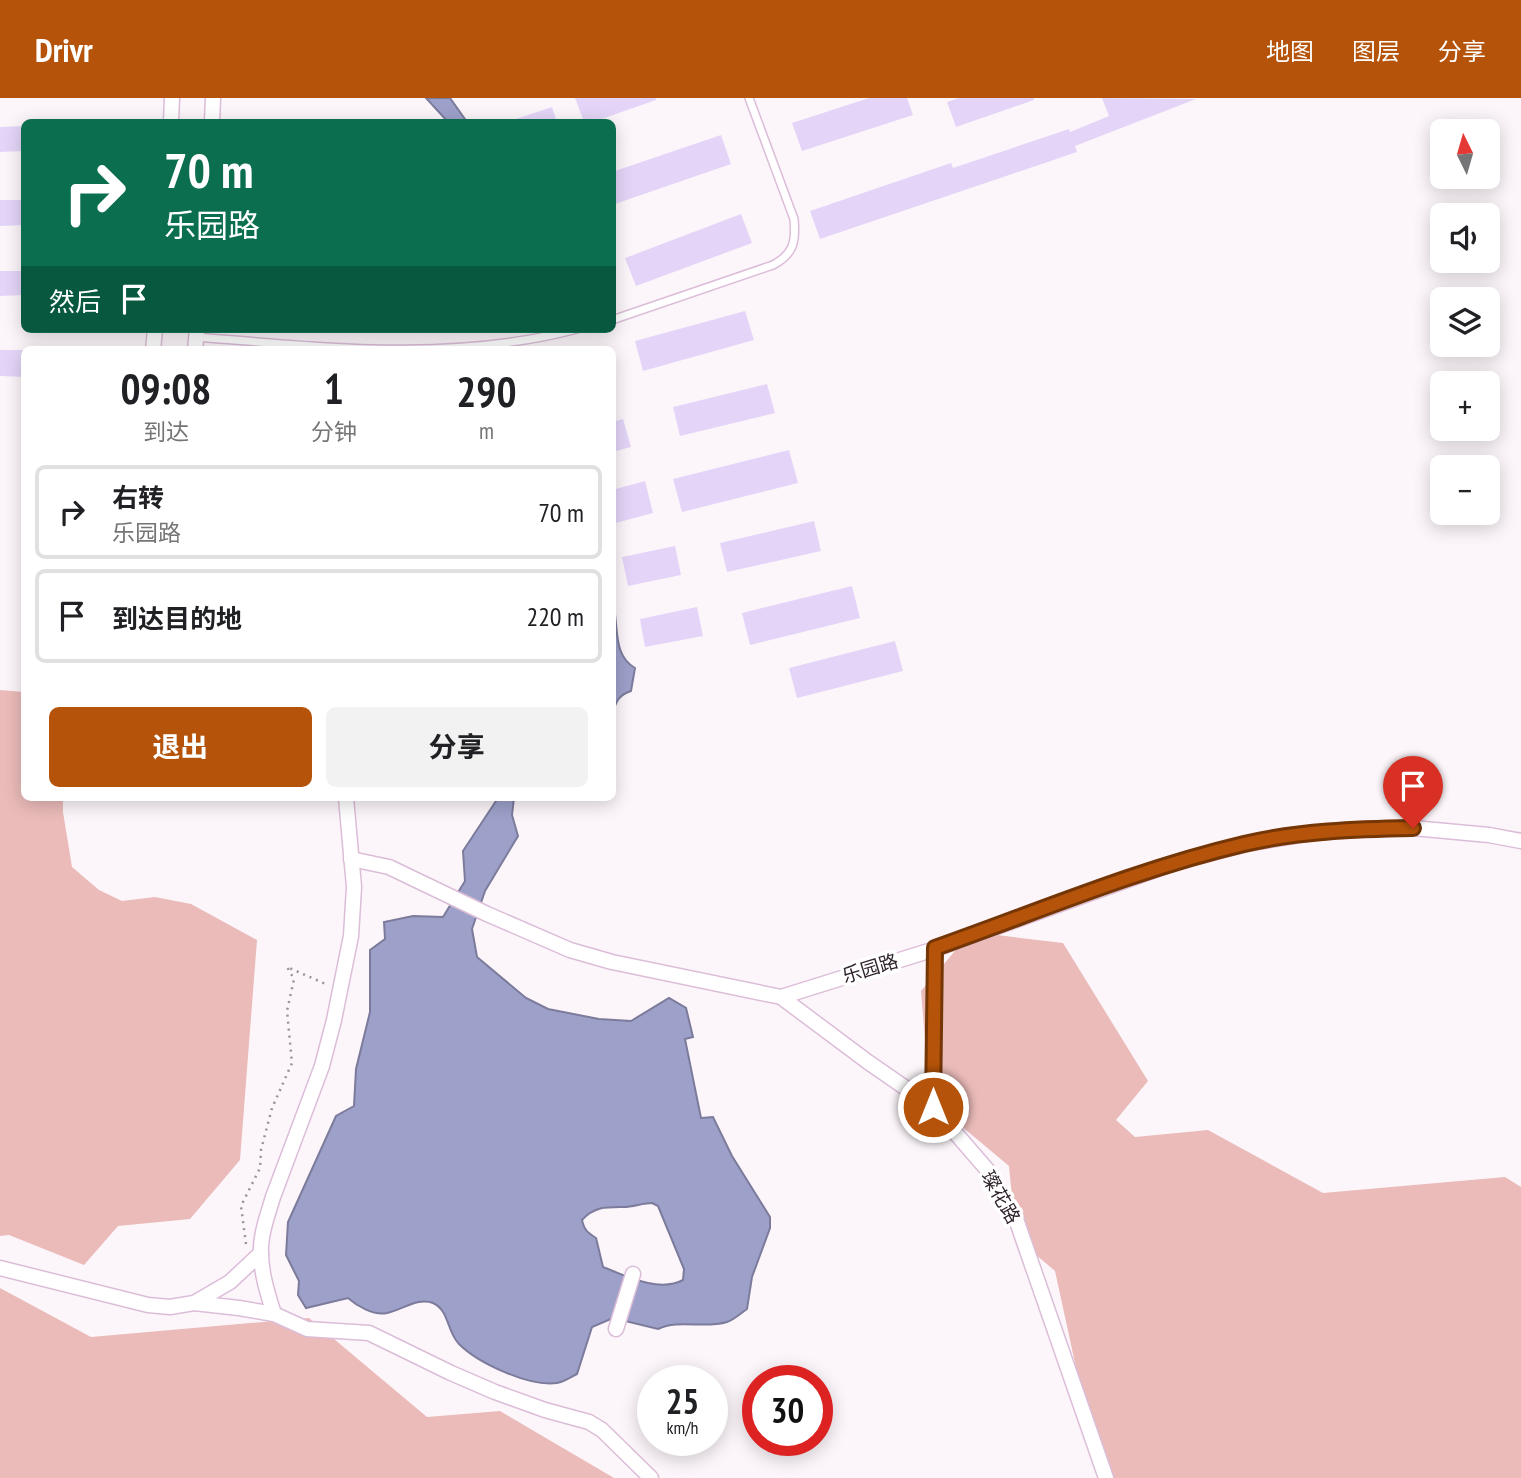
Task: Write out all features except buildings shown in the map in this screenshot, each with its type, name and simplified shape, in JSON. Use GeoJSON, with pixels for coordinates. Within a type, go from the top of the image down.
{"type":"FeatureCollection","features":[{"type":"Feature","properties":{"kind":"street"},"geometry":{"type":"LineString","coordinates":[[171,119],[172,98]]}},
{"type":"Feature","properties":{"kind":"street"},"geometry":{"type":"LineString","coordinates":[[212,119],[214,98]]}},
{"type":"Feature","properties":{"kind":"street"},"geometry":{"type":"LineString","coordinates":[[274,1314],[268,1297],[261,1253],[273,1197],[322,1066],[351,936],[354,887],[346,801]]}},
{"type":"Feature","properties":{"kind":"street","name":"乐园路"},"geometry":{"type":"LineString","coordinates":[[351,859],[389,867],[570,950],[612,962],[781,997],[935,948],[1177,862],[1246,844],[1325,832],[1413,828],[1489,835],[1521,841]]}},
{"type":"Feature","properties":{"kind":"street"},"geometry":{"type":"LineString","coordinates":[[933,1107],[935,948]]}},
{"type":"Feature","properties":{"kind":"street","name":"璨花路"},"geometry":{"type":"LineString","coordinates":[[781,997],[933,1107],[990,1173],[1016,1219],[1106,1478]]}},
{"type":"Feature","properties":{"kind":"street"},"geometry":{"type":"LineString","coordinates":[[194,1303],[230,1282],[261,1253]]}},
{"type":"Feature","properties":{"kind":"street"},"geometry":{"type":"LineString","coordinates":[[0,1268],[148,1305],[170,1307],[194,1303],[274,1314],[307,1329],[369,1333],[495,1392],[589,1422],[602,1430],[651,1478]]}},
{"type":"Feature","properties":{"kind":"street"},"geometry":{"type":"LineString","coordinates":[[616,1329],[633,1274]]}},
{"type":"Feature","properties":{"kind":"lane"},"geometry":{"type":"LineString","coordinates":[[616,319],[774,265],[793,249],[796,237],[794,219],[749,98]]}},
{"type":"Feature","properties":{"kind":"lane"},"geometry":{"type":"LineString","coordinates":[[469,346],[544,338],[562,333]]}},
{"type":"Feature","properties":{"kind":"lane"},"geometry":{"type":"LineString","coordinates":[[196,339],[304,346]]}},
{"type":"Feature","properties":{"kind":"path"},"geometry":{"type":"LineString","coordinates":[[261,1253],[245,1243],[241,1206],[260,1168],[261,1150],[272,1108],[292,1063],[288,1011],[294,979],[287,967],[340,990]]}},
{"type":"Feature","properties":{"kind":"shaded area"},"geometry":{"type":"Polygon","coordinates":[[[0,690],[21,692],[21,801],[63,801],[72,867],[99,890],[122,901],[155,897],[191,904],[257,940],[240,1160],[190,1219],[118,1226],[84,1265],[9,1235],[0,1236],[0,690]]]}},
{"type":"Feature","properties":{"kind":"shaded area"},"geometry":{"type":"Polygon","coordinates":[[[971,932],[1063,943],[1148,1081],[1116,1120],[1135,1137],[1208,1130],[1323,1193],[1505,1177],[1521,1187],[1521,1478],[1100,1478],[1055,1271],[1016,1238],[1009,1166],[930,1100],[921,991],[971,932]]]}},
{"type":"Feature","properties":{"kind":"shaded area"},"geometry":{"type":"Polygon","coordinates":[[[0,1288],[91,1337],[309,1318],[427,1417],[500,1411],[614,1478],[0,1478],[0,1288]]]}},
{"type":"Feature","properties":{"kind":"water"},"geometry":{"type":"Polygon","coordinates":[[[426,98],[450,98],[465,119],[445,119],[426,98]]]}},
{"type":"Feature","properties":{"kind":"water"},"geometry":{"type":"Polygon","coordinates":[[[616,621],[620,648],[635,668],[631,691],[616,704],[616,621]]]}},
{"type":"Feature","properties":{"kind":"water"},"geometry":{"type":"Polygon","coordinates":[[[496,801],[514,801],[512,815],[518,836],[485,891],[472,929],[477,957],[526,998],[548,1009],[599,1019],[631,1021],[669,998],[686,1008],[693,1037],[685,1039],[701,1118],[713,1117],[732,1156],[770,1217],[770,1228],[752,1277],[747,1309],[732,1320],[719,1324],[675,1325],[658,1329],[613,1318],[592,1327],[577,1374],[560,1382],[546,1383],[519,1377],[478,1359],[459,1344],[442,1311],[433,1303],[415,1303],[382,1314],[366,1310],[348,1298],[306,1308],[298,1295],[299,1281],[286,1255],[288,1222],[336,1116],[354,1106],[356,1069],[370,1012],[370,950],[385,939],[384,922],[413,916],[443,917],[465,881],[463,851],[496,801]],[[652,1203],[601,1208],[582,1220],[587,1231],[596,1238],[603,1267],[632,1278],[664,1285],[683,1280],[684,1269],[658,1206],[652,1203]]]}},
{"type":"Feature","properties":{"kind":"route"},"geometry":{"type":"LineString","coordinates":[[933,1107],[935,948],[1177,862],[1246,844],[1312,833],[1413,828]]}}]}
